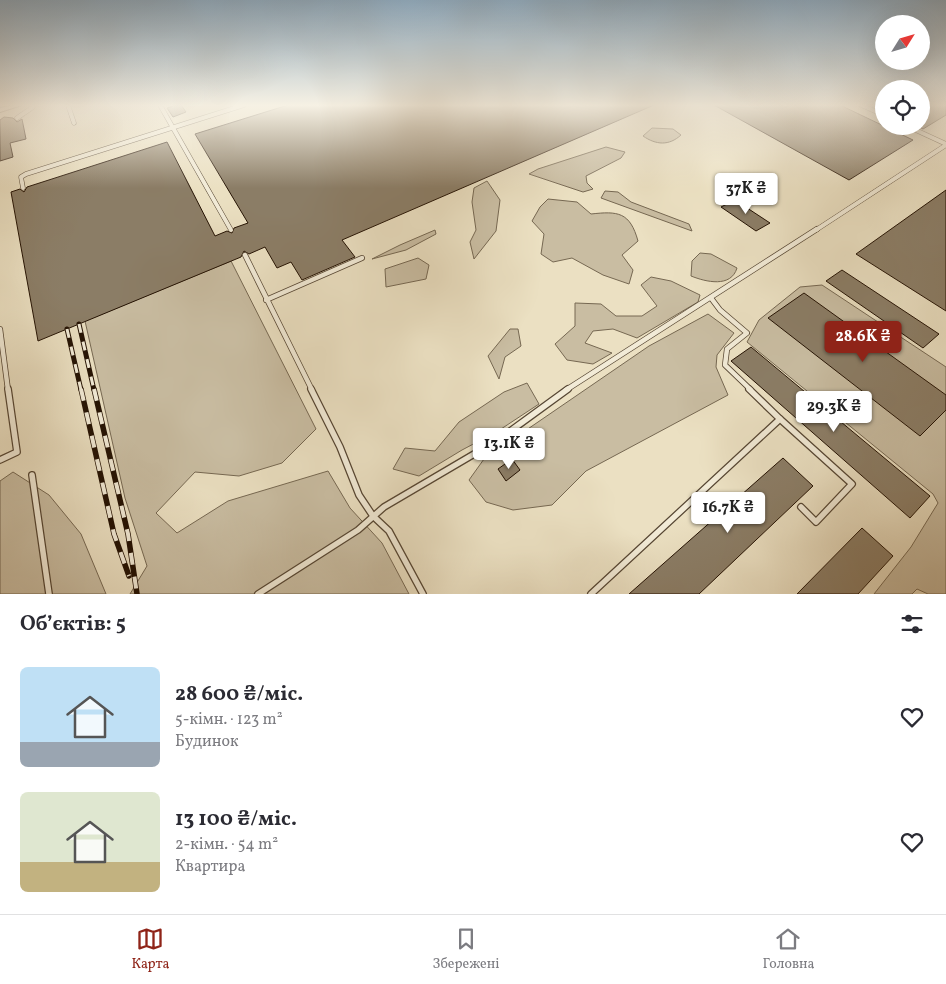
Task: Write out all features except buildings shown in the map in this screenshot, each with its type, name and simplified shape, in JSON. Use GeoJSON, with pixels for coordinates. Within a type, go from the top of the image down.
{"type":"FeatureCollection","features":[{"type":"Feature","properties":{"kind":"lane"},"geometry":{"type":"LineString","coordinates":[[23,188],[21,177],[26,174],[155,133]]}},
{"type":"Feature","properties":{"kind":"lane"},"geometry":{"type":"LineString","coordinates":[[176,133],[231,230]]}},
{"type":"Feature","properties":{"kind":"lane"},"geometry":{"type":"LineString","coordinates":[[925,135],[946,145]]}},
{"type":"Feature","properties":{"kind":"lane"},"geometry":{"type":"LineString","coordinates":[[258,594],[358,530],[384,507],[498,440],[563,392],[946,145]]}},
{"type":"Feature","properties":{"kind":"lane"},"geometry":{"type":"LineString","coordinates":[[245,255],[340,447],[359,495],[373,516],[389,532],[423,594]]}},
{"type":"Feature","properties":{"kind":"lane"},"geometry":{"type":"LineString","coordinates":[[266,300],[362,258]]}},
{"type":"Feature","properties":{"kind":"lane"},"geometry":{"type":"LineString","coordinates":[[711,298],[720,310],[747,333],[727,349],[725,366],[852,484],[816,522],[801,507]]}},
{"type":"Feature","properties":{"kind":"lane"},"geometry":{"type":"LineString","coordinates":[[0,329],[17,452],[0,460]]}},
{"type":"Feature","properties":{"kind":"lane"},"geometry":{"type":"LineString","coordinates":[[591,594],[780,419]]}},
{"type":"Feature","properties":{"kind":"lane"},"geometry":{"type":"LineString","coordinates":[[32,475],[49,594]]}},
{"type":"Feature","properties":{"kind":"shaded area"},"geometry":{"type":"Polygon","coordinates":[[[647,133],[678,133],[681,135],[667,143],[658,143],[643,136],[647,133]]]}},
{"type":"Feature","properties":{"kind":"shaded area"},"geometry":{"type":"Polygon","coordinates":[[[606,147],[625,152],[621,158],[586,176],[587,183],[593,189],[583,192],[529,174],[538,169],[606,147]]]}},
{"type":"Feature","properties":{"kind":"shaded area"},"geometry":{"type":"Polygon","coordinates":[[[487,181],[500,200],[496,231],[474,259],[470,242],[476,230],[472,202],[474,188],[487,181]]]}},
{"type":"Feature","properties":{"kind":"shaded area"},"geometry":{"type":"Polygon","coordinates":[[[605,191],[618,192],[631,202],[689,224],[692,231],[601,198],[605,191]]]}},
{"type":"Feature","properties":{"kind":"shaded area"},"geometry":{"type":"Polygon","coordinates":[[[548,199],[577,202],[591,214],[609,213],[627,219],[635,231],[638,241],[622,255],[633,270],[629,284],[603,275],[572,258],[553,262],[541,254],[544,234],[532,221],[540,207],[548,199]]]}},
{"type":"Feature","properties":{"kind":"shaded area"},"geometry":{"type":"Polygon","coordinates":[[[435,230],[436,234],[406,250],[372,259],[400,245],[435,230]]]}},
{"type":"Feature","properties":{"kind":"shaded area"},"geometry":{"type":"Polygon","coordinates":[[[700,253],[711,254],[737,268],[734,274],[729,279],[717,282],[691,276],[692,261],[700,253]]]}},
{"type":"Feature","properties":{"kind":"shaded area"},"geometry":{"type":"Polygon","coordinates":[[[418,258],[429,265],[426,279],[386,287],[385,269],[418,258]]]}},
{"type":"Feature","properties":{"kind":"shaded area"},"geometry":{"type":"Polygon","coordinates":[[[231,261],[316,429],[282,463],[239,476],[195,472],[156,513],[177,533],[228,501],[328,471],[350,508],[382,543],[409,594],[130,594],[147,566],[125,498],[85,321],[231,261]]]}},
{"type":"Feature","properties":{"kind":"shaded area"},"geometry":{"type":"Polygon","coordinates":[[[651,277],[671,281],[700,295],[698,302],[637,338],[613,329],[593,331],[585,343],[612,353],[593,364],[567,360],[555,344],[575,326],[575,303],[601,304],[616,316],[642,316],[657,306],[641,285],[651,277]]]}},
{"type":"Feature","properties":{"kind":"shaded area"},"geometry":{"type":"Polygon","coordinates":[[[822,285],[946,367],[946,594],[928,594],[917,589],[912,594],[874,594],[911,547],[938,503],[933,494],[747,342],[759,320],[800,287],[822,285]]]}},
{"type":"Feature","properties":{"kind":"shaded area"},"geometry":{"type":"Polygon","coordinates":[[[708,314],[734,333],[717,355],[716,367],[728,395],[586,471],[552,505],[513,510],[486,502],[469,480],[484,459],[649,346],[708,314]]]}},
{"type":"Feature","properties":{"kind":"shaded area"},"geometry":{"type":"Polygon","coordinates":[[[510,329],[518,329],[521,346],[505,357],[499,379],[488,356],[510,329]]]}},
{"type":"Feature","properties":{"kind":"shaded area"},"geometry":{"type":"Polygon","coordinates":[[[527,383],[539,404],[498,431],[419,476],[393,469],[405,448],[435,451],[459,422],[504,392],[527,383]]]}},
{"type":"Feature","properties":{"kind":"shaded area"},"geometry":{"type":"Polygon","coordinates":[[[13,472],[49,495],[81,534],[106,594],[0,594],[0,481],[13,472]]]}},
{"type":"Feature","properties":{"kind":"railway"},"geometry":{"type":"LineString","coordinates":[[79,324],[94,390]]}},
{"type":"Feature","properties":{"kind":"railway"},"geometry":{"type":"LineString","coordinates":[[67,329],[81,390]]}},
{"type":"Feature","properties":{"kind":"railway"},"geometry":{"type":"LineString","coordinates":[[81,389],[114,534],[129,576]]}},
{"type":"Feature","properties":{"kind":"railway"},"geometry":{"type":"LineString","coordinates":[[94,389],[128,534],[137,594]]}}]}
